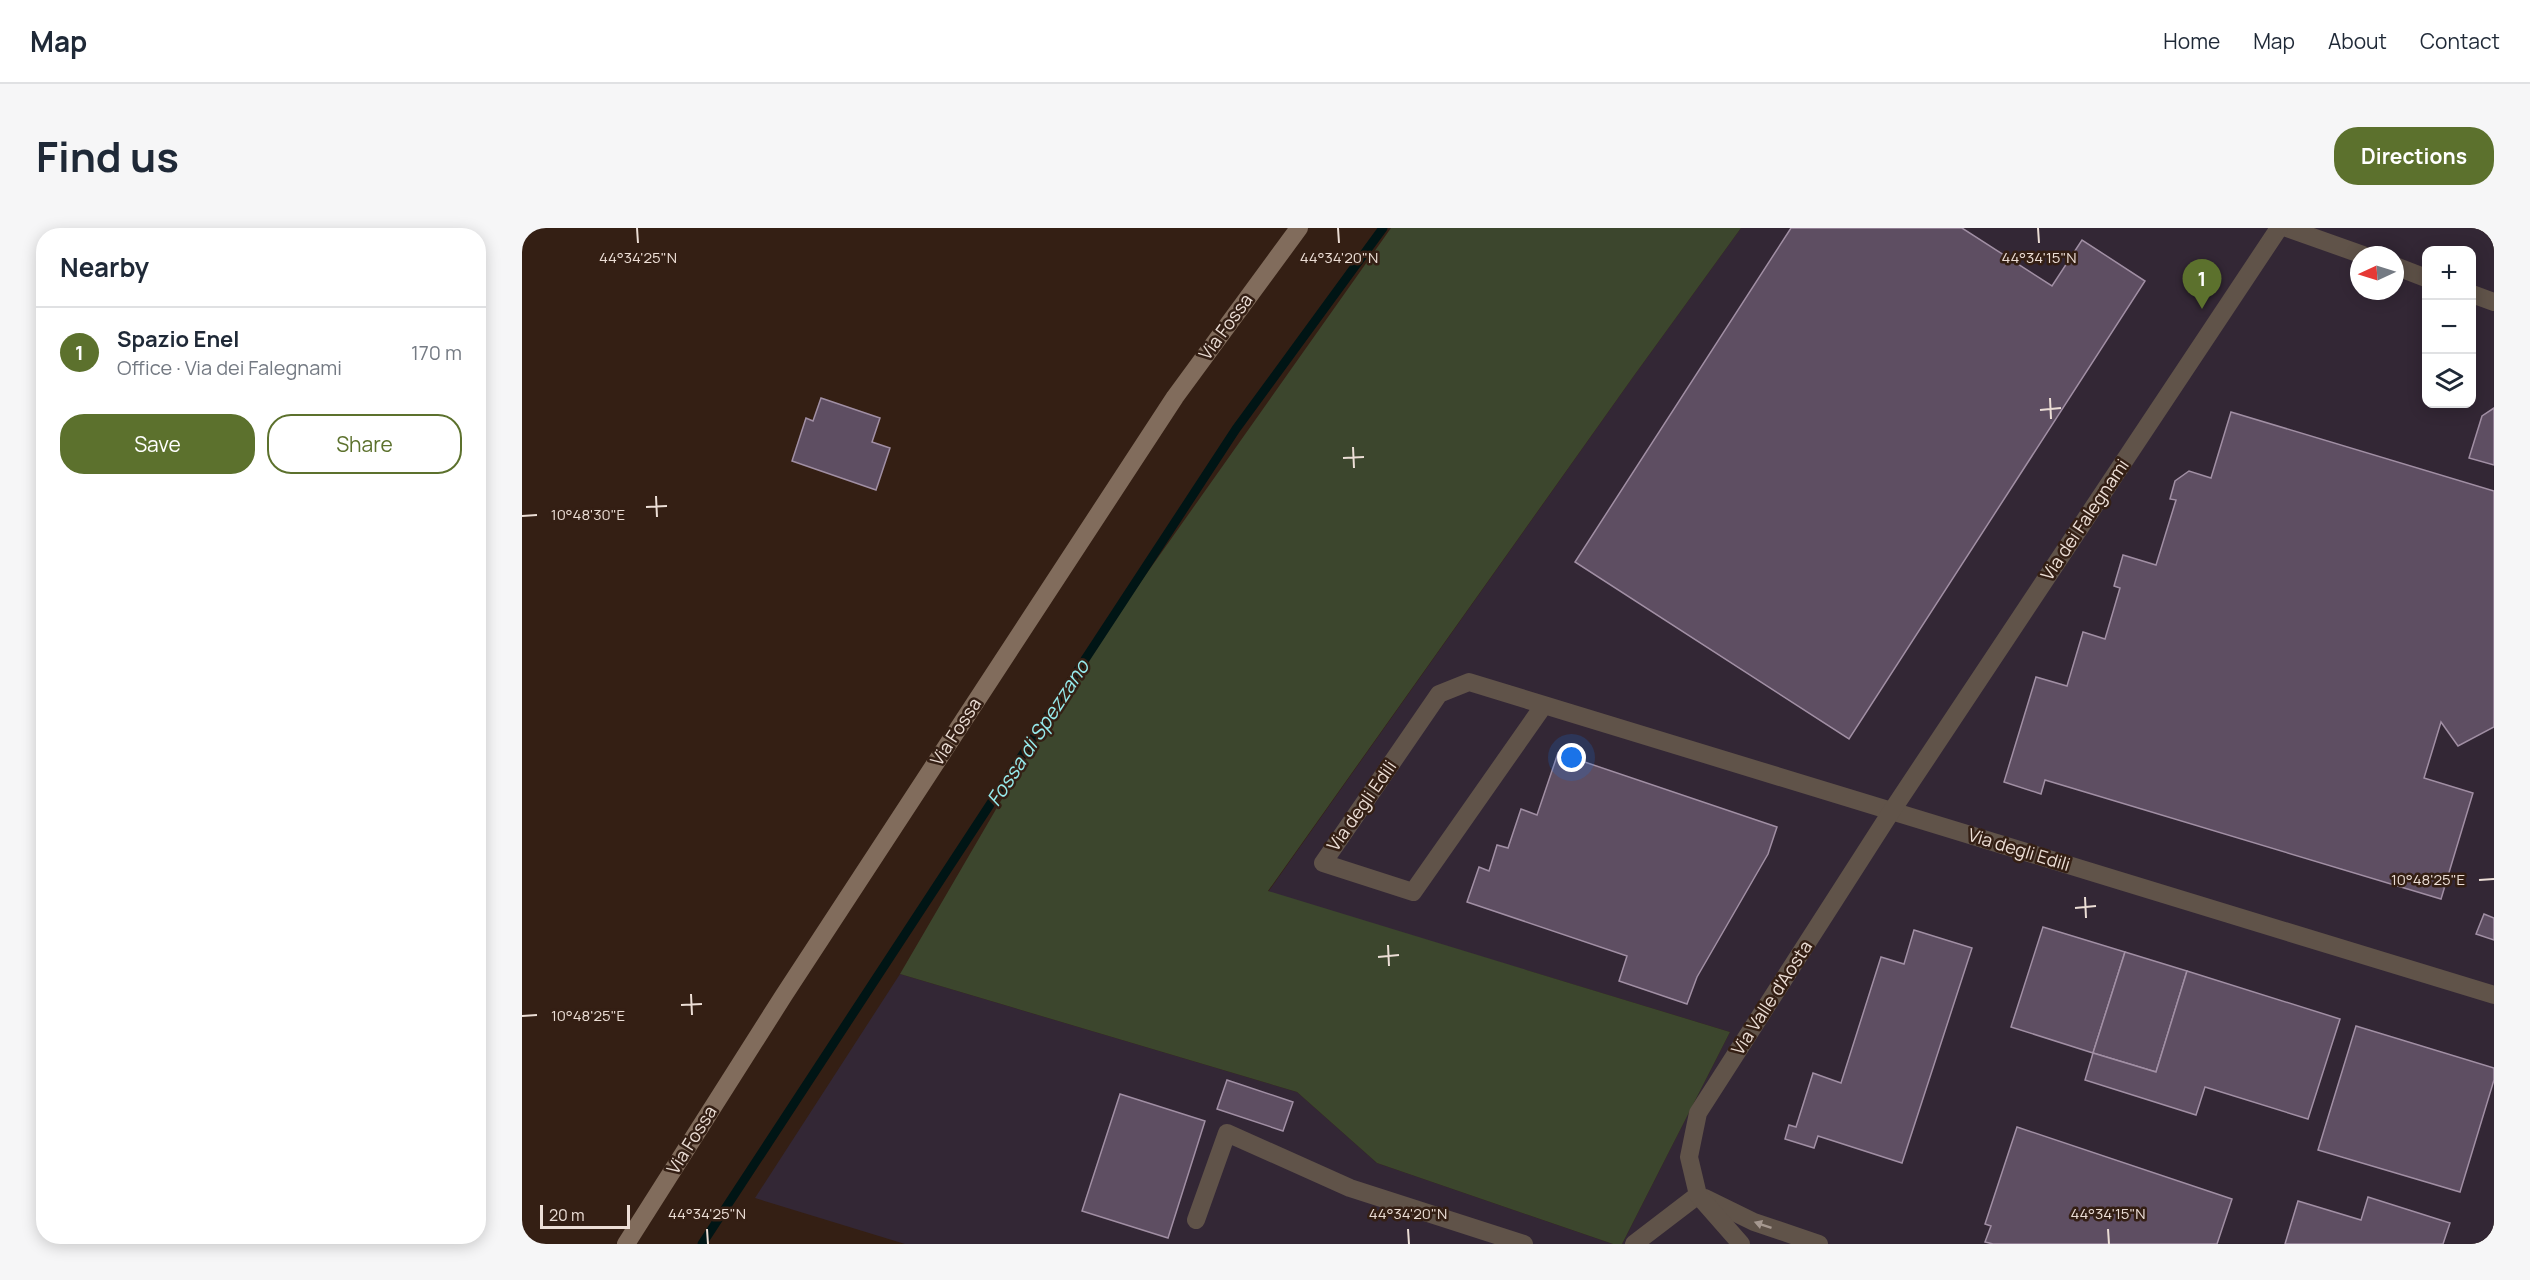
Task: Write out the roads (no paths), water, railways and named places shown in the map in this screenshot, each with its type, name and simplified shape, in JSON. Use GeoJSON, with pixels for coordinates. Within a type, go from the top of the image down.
{"type":"FeatureCollection","features":[{"type":"Feature","properties":{"kind":"street","name":"Via Fossa"},"geometry":{"type":"LineString","coordinates":[[626,1244],[784,995],[1175,397],[1299,228]]}},
{"type":"Feature","properties":{"kind":"street","name":"Via dei Falegnami"},"geometry":{"type":"LineString","coordinates":[[1891,812],[2279,228]]}},
{"type":"Feature","properties":{"kind":"street"},"geometry":{"type":"LineString","coordinates":[[2287,228],[2350,250]]}},
{"type":"Feature","properties":{"kind":"street"},"geometry":{"type":"LineString","coordinates":[[2404,269],[2422,276]]}},
{"type":"Feature","properties":{"kind":"street"},"geometry":{"type":"LineString","coordinates":[[2476,295],[2494,302]]}},
{"type":"Feature","properties":{"kind":"street","name":"Via degli Edili"},"geometry":{"type":"LineString","coordinates":[[1544,705],[1413,892],[1323,863],[1439,694],[1469,682],[2494,995]]}},
{"type":"Feature","properties":{"kind":"street","name":"Via Valle d'Aosta"},"geometry":{"type":"LineString","coordinates":[[1742,1244],[1698,1195],[1689,1157],[1698,1113],[1891,812]]}},
{"type":"Feature","properties":{"kind":"street"},"geometry":{"type":"LineString","coordinates":[[1196,1220],[1227,1133],[1350,1188],[1524,1244]]}},
{"type":"Feature","properties":{"kind":"street"},"geometry":{"type":"LineString","coordinates":[[1634,1244],[1698,1195],[1754,1222],[1819,1244]]}},
{"type":"Feature","properties":{"kind":"waterway","name":"Fossa di Spezzano"},"geometry":{"type":"LineString","coordinates":[[702,1244],[1236,429],[1383,228]]}},
{"type":"Feature","properties":{"kind":"place","name":"Spazio Enel"},"geometry":{"type":"Point","coordinates":[2202,309]}}]}
